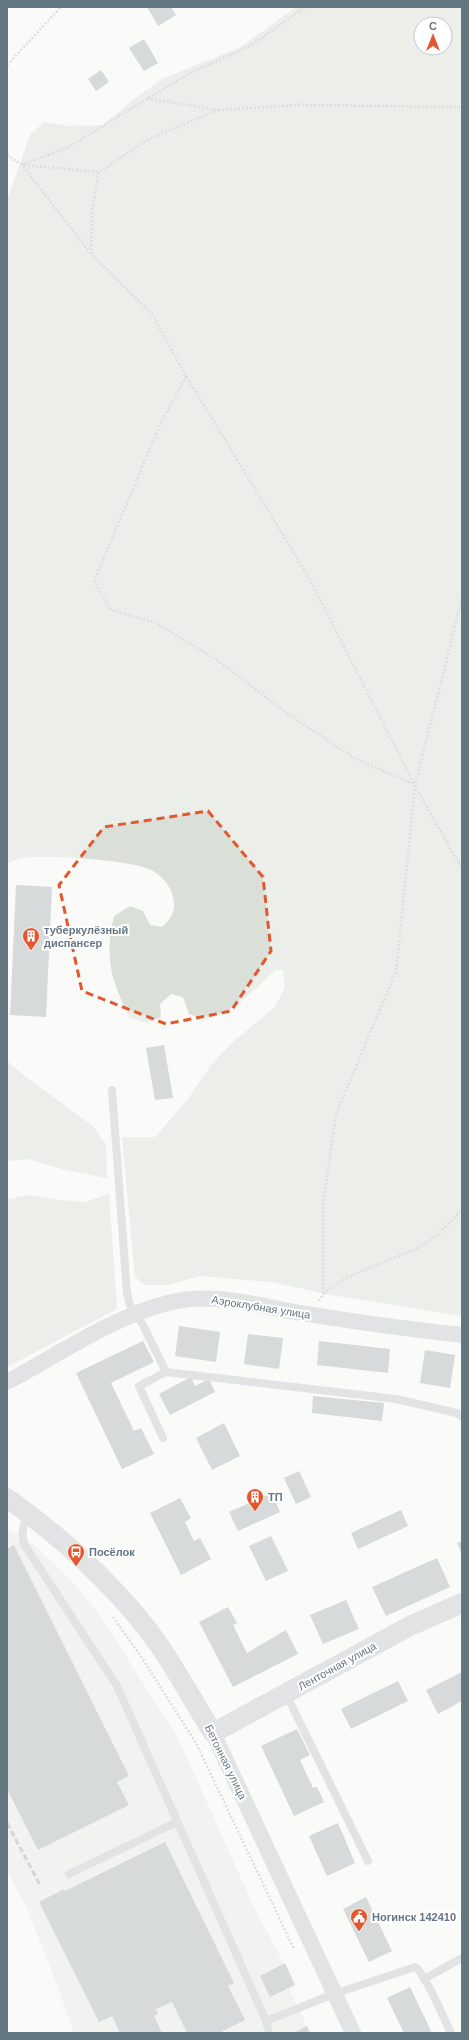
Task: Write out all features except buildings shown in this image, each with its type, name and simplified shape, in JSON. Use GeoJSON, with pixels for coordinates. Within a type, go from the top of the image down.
{"type":"FeatureCollection","features":[{"type":"Feature","properties":{"kind":"street","name":"Аэроклубная улица"},"geometry":{"type":"LineString","coordinates":[[7,1382],[135,1314],[173,1301],[206,1298],[399,1328],[462,1335]]}},
{"type":"Feature","properties":{"kind":"street","name":"Бетонная улица"},"geometry":{"type":"LineString","coordinates":[[7,1498],[65,1542],[95,1571],[130,1609],[159,1645],[214,1733],[353,2033]]}},
{"type":"Feature","properties":{"kind":"street","name":"Ленточная улица"},"geometry":{"type":"LineString","coordinates":[[214,1733],[410,1626],[462,1603]]}},
{"type":"Feature","properties":{"kind":"lane"},"geometry":{"type":"LineString","coordinates":[[112,1090],[127,1293],[135,1314],[166,1372]]}},
{"type":"Feature","properties":{"kind":"lane"},"geometry":{"type":"LineString","coordinates":[[163,1438],[139,1386],[166,1372],[396,1399],[457,1413],[462,1417]]}},
{"type":"Feature","properties":{"kind":"lane"},"geometry":{"type":"LineString","coordinates":[[29,1514],[23,1526],[22,1535],[24,1544],[117,1686],[266,2021],[269,2033]]}},
{"type":"Feature","properties":{"kind":"lane"},"geometry":{"type":"LineString","coordinates":[[286,1694],[368,1861]]}},
{"type":"Feature","properties":{"kind":"lane"},"geometry":{"type":"LineString","coordinates":[[69,1874],[177,1822]]}},
{"type":"Feature","properties":{"kind":"lane"},"geometry":{"type":"LineString","coordinates":[[424,1979],[462,1958]]}},
{"type":"Feature","properties":{"kind":"lane"},"geometry":{"type":"LineString","coordinates":[[266,2021],[334,1994],[415,1967],[419,1969],[451,2033]]}},
{"type":"Feature","properties":{"kind":"path"},"geometry":{"type":"LineString","coordinates":[[7,65],[61,7]]}},
{"type":"Feature","properties":{"kind":"path"},"geometry":{"type":"LineString","coordinates":[[22,165],[69,147],[186,75],[252,44],[305,7]]}},
{"type":"Feature","properties":{"kind":"path"},"geometry":{"type":"LineString","coordinates":[[147,98],[218,110],[299,105],[462,107]]}},
{"type":"Feature","properties":{"kind":"path"},"geometry":{"type":"LineString","coordinates":[[22,165],[99,172],[148,140],[218,110]]}},
{"type":"Feature","properties":{"kind":"path"},"geometry":{"type":"LineString","coordinates":[[7,155],[22,165],[91,254],[152,314],[186,376],[308,576],[416,786],[462,869]]}},
{"type":"Feature","properties":{"kind":"path"},"geometry":{"type":"LineString","coordinates":[[91,254],[92,210],[99,172]]}},
{"type":"Feature","properties":{"kind":"path"},"geometry":{"type":"LineString","coordinates":[[186,376],[160,425],[94,581],[111,610],[156,623],[220,662],[285,712],[354,758],[416,786]]}},
{"type":"Feature","properties":{"kind":"path"},"geometry":{"type":"LineString","coordinates":[[313,1315],[323,1293],[323,1204],[336,1114],[396,972],[416,786],[462,598]]}},
{"type":"Feature","properties":{"kind":"path"},"geometry":{"type":"LineString","coordinates":[[323,1293],[359,1273],[421,1246],[448,1226],[462,1209]]}},
{"type":"Feature","properties":{"kind":"path"},"geometry":{"type":"LineString","coordinates":[[109,1611],[140,1655],[196,1742],[294,1949]]}},
{"type":"Feature","properties":{"kind":"highlighted area"},"geometry":{"type":"Polygon","coordinates":[[[208,811],[263,877],[271,951],[231,1011],[166,1024],[82,991],[59,885],[104,827],[208,811]]]}},
{"type":"Feature","properties":{"kind":"shaded area"},"geometry":{"type":"Polygon","coordinates":[[[296,7],[462,7],[462,1316],[331,1295],[271,1282],[200,1276],[168,1285],[145,1285],[135,1277],[122,1137],[155,1137],[186,1102],[211,1065],[234,1041],[275,1007],[285,988],[283,970],[275,970],[233,1008],[213,1018],[202,1019],[189,1014],[183,997],[171,994],[160,1004],[161,1017],[147,1023],[130,1018],[118,992],[111,968],[110,944],[114,916],[130,906],[143,911],[150,925],[162,927],[171,917],[174,908],[173,895],[167,883],[157,873],[151,870],[141,866],[125,863],[67,857],[32,857],[19,858],[7,864],[7,201],[30,135],[44,122],[68,126],[103,125],[134,99],[162,79],[239,48],[296,7]]]}},
{"type":"Feature","properties":{"kind":"shaded area"},"geometry":{"type":"Polygon","coordinates":[[[7,1061],[27,1078],[93,1126],[106,1145],[107,1178],[62,1169],[27,1159],[7,1161],[7,1061]]]}},
{"type":"Feature","properties":{"kind":"shaded area"},"geometry":{"type":"Polygon","coordinates":[[[109,1194],[117,1309],[7,1367],[7,1199],[29,1195],[58,1200],[85,1202],[109,1194]]]}},
{"type":"Feature","properties":{"kind":"shaded area"},"geometry":{"type":"Polygon","coordinates":[[[7,1528],[27,1539],[66,1575],[97,1611],[178,1738],[253,1905],[295,1985],[289,1988],[310,2033],[74,2033],[53,1974],[26,1906],[7,1871],[7,1528]]]}},
{"type":"Feature","properties":{"kind":"railway"},"geometry":{"type":"LineString","coordinates":[[7,1823],[40,1885]]}},
{"type":"Feature","properties":{"kind":"place","name":"туберкулёзный диспансер"},"geometry":{"type":"Point","coordinates":[31,951]}},
{"type":"Feature","properties":{"kind":"place","name":"ТП"},"geometry":{"type":"Point","coordinates":[255,1512]}},
{"type":"Feature","properties":{"kind":"place","name":"Посёлок"},"geometry":{"type":"Point","coordinates":[76,1567]}},
{"type":"Feature","properties":{"kind":"place","name":"Ногинск 142410"},"geometry":{"type":"Point","coordinates":[359,1932]}}]}
